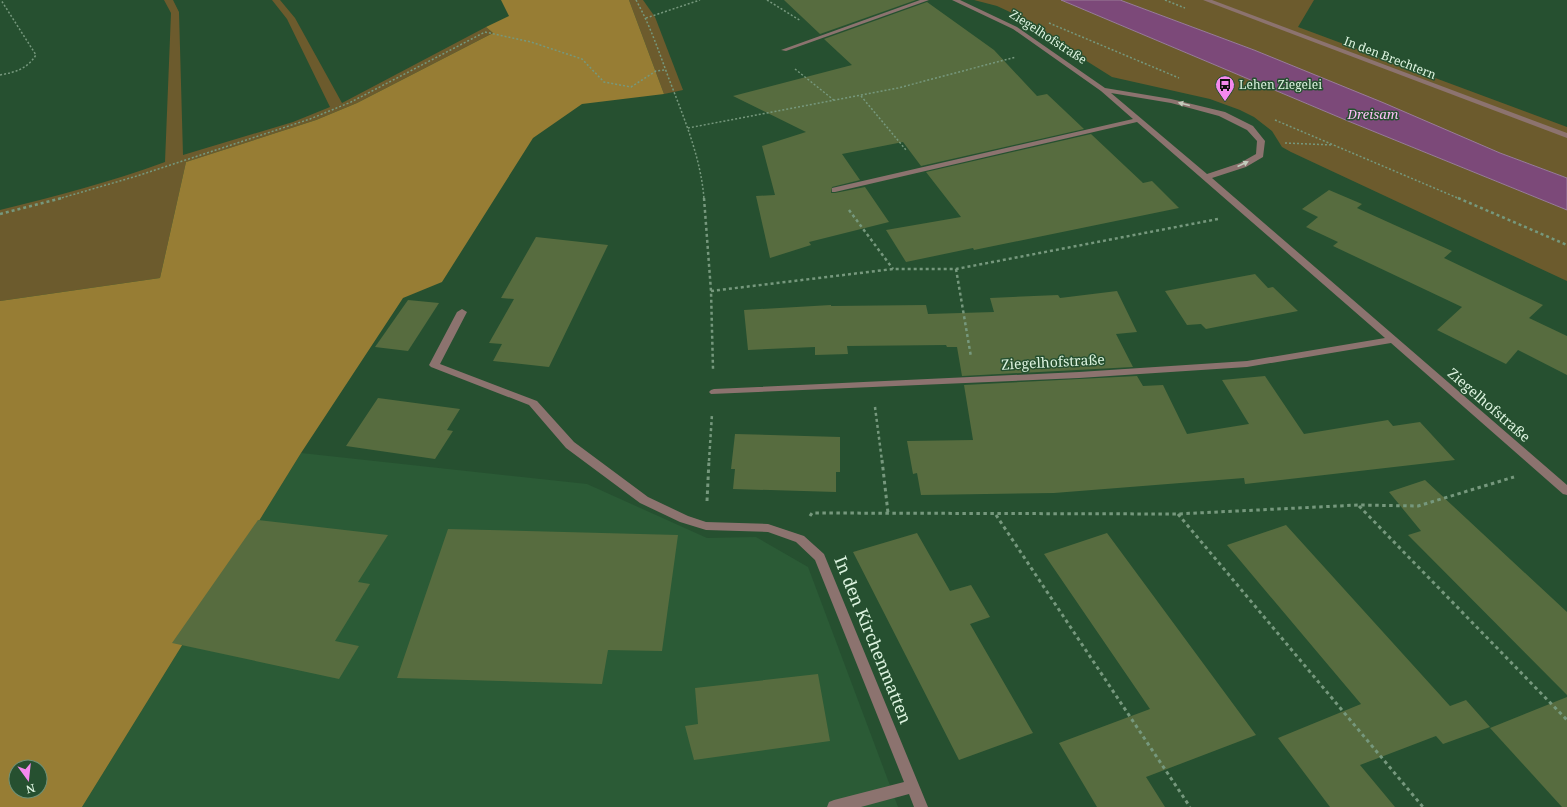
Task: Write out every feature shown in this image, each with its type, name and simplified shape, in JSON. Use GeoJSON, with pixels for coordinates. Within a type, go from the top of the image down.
{"type":"FeatureCollection","features":[{"type":"Feature","properties":{"kind":"street"},"geometry":{"type":"LineString","coordinates":[[784,50],[926,0]]}},
{"type":"Feature","properties":{"kind":"street","name":"Ziegelhofstraße"},"geometry":{"type":"LineString","coordinates":[[955,0],[1015,28],[1103,90],[1206,177],[1567,491]]}},
{"type":"Feature","properties":{"kind":"street","name":"In den Brechtern"},"geometry":{"type":"LineString","coordinates":[[1206,0],[1567,136]]}},
{"type":"Feature","properties":{"kind":"street","name":"Ziegelhofstraße"},"geometry":{"type":"LineString","coordinates":[[1103,90],[1171,101],[1222,114],[1250,128],[1261,141]]}},
{"type":"Feature","properties":{"kind":"street"},"geometry":{"type":"LineString","coordinates":[[835,190],[1138,120]]}},
{"type":"Feature","properties":{"kind":"street"},"geometry":{"type":"LineString","coordinates":[[1206,177],[1243,165],[1260,155],[1261,141]]}},
{"type":"Feature","properties":{"kind":"street","name":"In den Kirchenmatten"},"geometry":{"type":"LineString","coordinates":[[462,312],[434,365],[533,403],[570,445],[644,500],[684,519],[706,526],[768,528],[800,539],[820,557],[921,807]]}},
{"type":"Feature","properties":{"kind":"street","name":"Ziegelhofstraße"},"geometry":{"type":"LineString","coordinates":[[714,392],[1079,375],[1247,364],[1392,340]]}},
{"type":"Feature","properties":{"kind":"street"},"geometry":{"type":"LineString","coordinates":[[834,807],[912,786]]}},
{"type":"Feature","properties":{"kind":"path"},"geometry":{"type":"LineString","coordinates":[[0,75],[20,71],[30,65],[36,54],[1,0]]}},
{"type":"Feature","properties":{"kind":"path"},"geometry":{"type":"LineString","coordinates":[[636,0],[646,18],[688,128],[703,182],[711,291],[714,392],[706,526]]}},
{"type":"Feature","properties":{"kind":"path"},"geometry":{"type":"LineString","coordinates":[[646,18],[700,0]]}},
{"type":"Feature","properties":{"kind":"path"},"geometry":{"type":"LineString","coordinates":[[767,0],[825,36]]}},
{"type":"Feature","properties":{"kind":"path"},"geometry":{"type":"LineString","coordinates":[[1048,22],[1180,79]]}},
{"type":"Feature","properties":{"kind":"path"},"geometry":{"type":"LineString","coordinates":[[0,214],[45,203],[137,176],[310,119],[351,102],[485,32],[531,42],[582,59],[604,82],[631,87],[656,71],[665,70]]}},
{"type":"Feature","properties":{"kind":"path"},"geometry":{"type":"LineString","coordinates":[[688,128],[898,88],[1046,49]]}},
{"type":"Feature","properties":{"kind":"path"},"geometry":{"type":"LineString","coordinates":[[784,50],[783,60],[835,101]]}},
{"type":"Feature","properties":{"kind":"path"},"geometry":{"type":"LineString","coordinates":[[861,96],[922,169]]}},
{"type":"Feature","properties":{"kind":"path"},"geometry":{"type":"LineString","coordinates":[[1275,120],[1567,245]]}},
{"type":"Feature","properties":{"kind":"path"},"geometry":{"type":"LineString","coordinates":[[1261,141],[1300,145],[1334,145]]}},
{"type":"Feature","properties":{"kind":"path"},"geometry":{"type":"LineString","coordinates":[[835,190],[893,269]]}},
{"type":"Feature","properties":{"kind":"path"},"geometry":{"type":"LineString","coordinates":[[711,291],[893,269],[956,269],[1248,214]]}},
{"type":"Feature","properties":{"kind":"path"},"geometry":{"type":"LineString","coordinates":[[956,269],[975,379]]}},
{"type":"Feature","properties":{"kind":"path"},"geometry":{"type":"LineString","coordinates":[[872,385],[888,513]]}},
{"type":"Feature","properties":{"kind":"path"},"geometry":{"type":"LineString","coordinates":[[800,539],[812,513],[1177,514],[1358,505],[1418,506],[1542,469]]}},
{"type":"Feature","properties":{"kind":"path"},"geometry":{"type":"LineString","coordinates":[[1358,505],[1567,720]]}},
{"type":"Feature","properties":{"kind":"path"},"geometry":{"type":"LineString","coordinates":[[996,514],[1190,807]]}},
{"type":"Feature","properties":{"kind":"path"},"geometry":{"type":"LineString","coordinates":[[1177,514],[1423,807]]}},
{"type":"Feature","properties":{"kind":"shaded area"},"geometry":{"type":"Polygon","coordinates":[[[164,0],[173,0],[179,12],[183,155],[293,122],[330,107],[287,19],[272,0],[280,0],[295,18],[342,103],[486,27],[493,33],[357,103],[316,120],[186,162],[160,278],[0,301],[0,210],[63,194],[165,162],[171,13],[164,0]]]}},
{"type":"Feature","properties":{"kind":"shaded area"},"geometry":{"type":"Polygon","coordinates":[[[501,0],[629,0],[664,94],[582,104],[533,138],[442,282],[403,298],[301,453],[82,807],[0,807],[0,301],[160,278],[186,162],[316,120],[357,103],[493,33],[486,27],[509,16],[501,0]]]}},
{"type":"Feature","properties":{"kind":"shaded area"},"geometry":{"type":"Polygon","coordinates":[[[629,0],[643,0],[655,17],[683,90],[664,94],[629,0]]]}},
{"type":"Feature","properties":{"kind":"shaded area"},"geometry":{"type":"Polygon","coordinates":[[[974,0],[1061,0],[1348,121],[1567,210],[1567,281],[1291,152],[1282,147],[1272,131],[1254,117],[1240,110],[1210,99],[1112,77],[1025,19],[997,6],[974,0]]]}},
{"type":"Feature","properties":{"kind":"shaded area"},"geometry":{"type":"Polygon","coordinates":[[[1120,0],[1314,0],[1298,27],[1567,127],[1567,178],[1500,153],[1254,50],[1120,0]]]}},
{"type":"Feature","properties":{"kind":"shaded area"},"geometry":{"type":"Polygon","coordinates":[[[301,453],[587,484],[707,538],[756,537],[808,567],[898,807],[82,807],[301,453]]]}},
{"type":"Feature","properties":{"kind":"water","name":"Dreisam"},"geometry":{"type":"Polygon","coordinates":[[[1061,0],[1120,0],[1254,50],[1384,103],[1500,153],[1567,178],[1567,210],[1348,121],[1061,0]]]}},
{"type":"Feature","properties":{"kind":"building"},"geometry":{"type":"Polygon","coordinates":[[[784,0],[916,0],[820,34],[784,0]]]}},
{"type":"Feature","properties":{"kind":"building"},"geometry":{"type":"Polygon","coordinates":[[[927,2],[994,50],[1037,96],[1047,94],[1084,129],[921,166],[903,142],[842,154],[860,180],[832,187],[831,193],[865,187],[889,222],[809,242],[811,245],[770,258],[756,196],[775,195],[762,146],[806,132],[733,96],[852,65],[824,39],[927,2]]]}},
{"type":"Feature","properties":{"kind":"building"},"geometry":{"type":"Polygon","coordinates":[[[1091,134],[1143,183],[1152,181],[1179,208],[974,250],[973,248],[906,262],[886,230],[961,217],[926,172],[1091,134]]]}},
{"type":"Feature","properties":{"kind":"building"},"geometry":{"type":"Polygon","coordinates":[[[1329,190],[1362,204],[1357,208],[1452,251],[1444,258],[1543,305],[1529,318],[1567,336],[1567,375],[1518,350],[1506,364],[1437,330],[1462,307],[1333,246],[1338,242],[1306,227],[1318,217],[1302,209],[1329,190]]]}},
{"type":"Feature","properties":{"kind":"building"},"geometry":{"type":"Polygon","coordinates":[[[536,237],[608,245],[549,367],[493,361],[502,344],[489,343],[514,299],[501,298],[536,237]]]}},
{"type":"Feature","properties":{"kind":"building"},"geometry":{"type":"Polygon","coordinates":[[[1255,274],[1268,288],[1273,287],[1298,311],[1206,329],[1201,324],[1187,325],[1165,291],[1255,274]]]}},
{"type":"Feature","properties":{"kind":"building"},"geometry":{"type":"Polygon","coordinates":[[[1117,291],[1137,332],[1116,334],[1133,367],[962,376],[957,347],[947,347],[946,345],[847,346],[848,354],[815,355],[815,347],[748,350],[744,310],[831,305],[926,305],[928,314],[994,312],[990,298],[1058,295],[1060,298],[1117,291]]]}},
{"type":"Feature","properties":{"kind":"building"},"geometry":{"type":"Polygon","coordinates":[[[408,300],[439,303],[408,351],[375,347],[408,300]]]}},
{"type":"Feature","properties":{"kind":"building"},"geometry":{"type":"Polygon","coordinates":[[[1137,376],[1143,386],[1163,385],[1187,434],[1249,424],[1222,380],[1265,376],[1304,434],[1388,420],[1393,426],[1420,422],[1455,460],[1245,484],[1244,478],[1054,493],[921,495],[917,473],[913,474],[907,441],[973,440],[964,385],[1137,376]]]}},
{"type":"Feature","properties":{"kind":"building"},"geometry":{"type":"Polygon","coordinates":[[[378,398],[460,409],[447,430],[453,431],[435,459],[346,446],[378,398]]]}},
{"type":"Feature","properties":{"kind":"building"},"geometry":{"type":"Polygon","coordinates":[[[735,434],[840,437],[840,472],[836,472],[836,492],[733,489],[735,469],[731,469],[735,434]]]}},
{"type":"Feature","properties":{"kind":"building"},"geometry":{"type":"Polygon","coordinates":[[[1425,480],[1567,612],[1567,695],[1408,535],[1421,531],[1389,492],[1425,480]]]}},
{"type":"Feature","properties":{"kind":"building"},"geometry":{"type":"Polygon","coordinates":[[[258,520],[388,535],[358,582],[370,584],[335,641],[359,646],[339,679],[172,643],[258,520]]]}},
{"type":"Feature","properties":{"kind":"building"},"geometry":{"type":"Polygon","coordinates":[[[1286,525],[1450,706],[1466,700],[1490,727],[1443,744],[1436,736],[1360,765],[1395,807],[1330,807],[1278,738],[1361,704],[1227,545],[1286,525]]]}},
{"type":"Feature","properties":{"kind":"building"},"geometry":{"type":"Polygon","coordinates":[[[448,529],[678,535],[662,651],[608,650],[602,684],[397,678],[448,529]]]}},
{"type":"Feature","properties":{"kind":"building"},"geometry":{"type":"Polygon","coordinates":[[[917,533],[950,591],[971,585],[990,617],[970,624],[1033,733],[959,760],[853,552],[917,533]]]}},
{"type":"Feature","properties":{"kind":"building"},"geometry":{"type":"Polygon","coordinates":[[[1107,533],[1256,735],[1146,777],[1165,807],[1097,807],[1059,743],[1150,709],[1044,554],[1107,533]]]}},
{"type":"Feature","properties":{"kind":"building"},"geometry":{"type":"Polygon","coordinates":[[[818,674],[830,741],[694,760],[685,726],[698,724],[695,688],[818,674]]]}},
{"type":"Feature","properties":{"kind":"building"},"geometry":{"type":"Polygon","coordinates":[[[1567,697],[1567,807],[1562,807],[1490,728],[1567,697]]]}},
{"type":"Feature","properties":{"kind":"place","name":"Lehen Ziegelei"},"geometry":{"type":"Point","coordinates":[1225,102]}}]}
